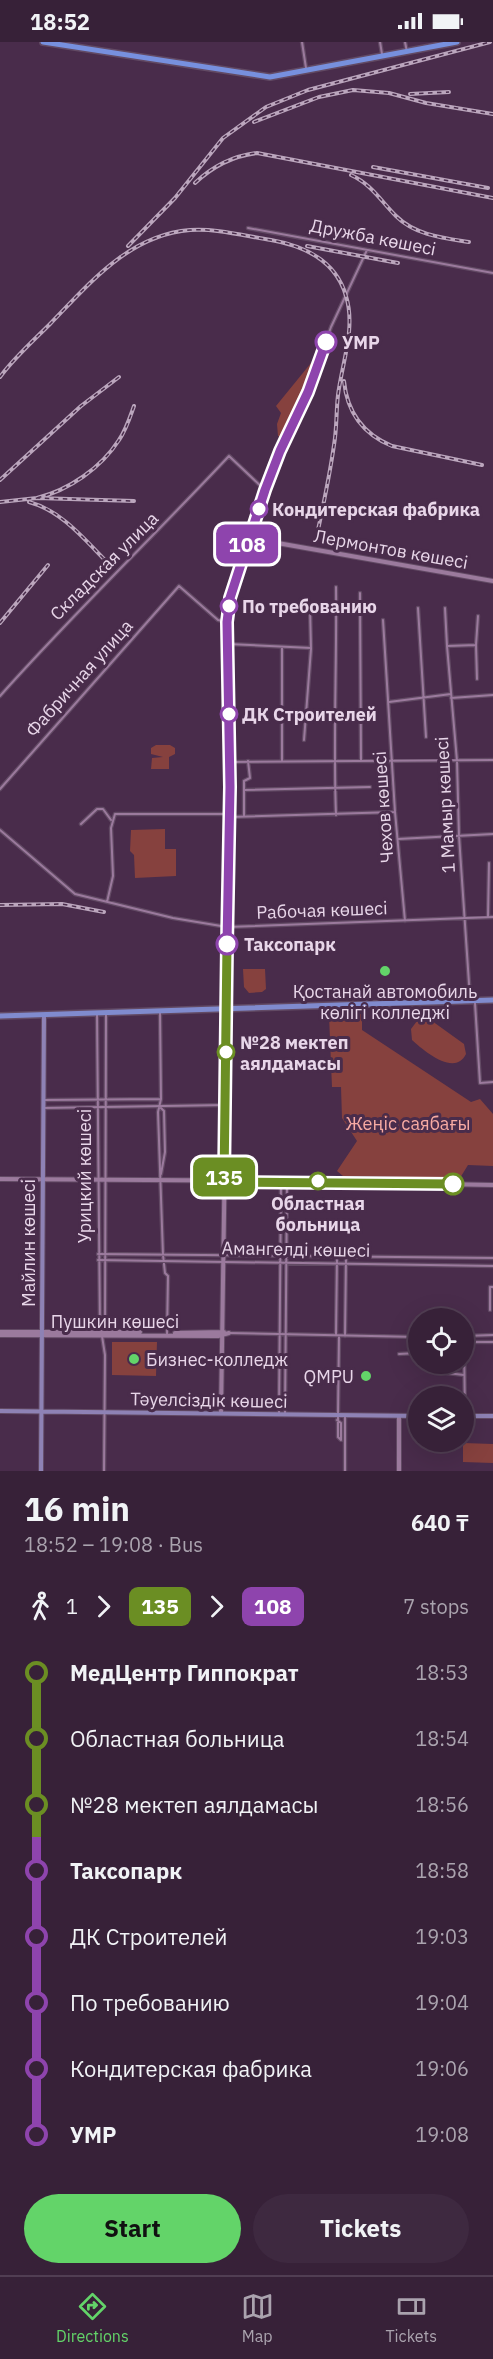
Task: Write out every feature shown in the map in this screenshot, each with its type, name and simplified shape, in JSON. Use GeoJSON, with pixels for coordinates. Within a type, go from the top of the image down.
{"type":"FeatureCollection","features":[{"type":"Feature","properties":{"kind":"highway"},"geometry":{"type":"LineString","coordinates":[[43,42],[258,77],[281,76],[457,42]]}},
{"type":"Feature","properties":{"kind":"main road"},"geometry":{"type":"LineString","coordinates":[[0,1017],[493,1000]]}},
{"type":"Feature","properties":{"kind":"main road","name":"Майлин көшесі"},"geometry":{"type":"LineString","coordinates":[[41,1471],[45,1016]]}},
{"type":"Feature","properties":{"kind":"main road","name":"Тәуелсіздік көшесі"},"geometry":{"type":"LineString","coordinates":[[0,1411],[285,1414],[338,1417],[345,1415],[408,1416]]}},
{"type":"Feature","properties":{"kind":"main road"},"geometry":{"type":"LineString","coordinates":[[474,1416],[493,1416]]}},
{"type":"Feature","properties":{"kind":"street"},"geometry":{"type":"LineString","coordinates":[[302,42],[307,71]]}},
{"type":"Feature","properties":{"kind":"street"},"geometry":{"type":"LineString","coordinates":[[380,42],[383,56]]}},
{"type":"Feature","properties":{"kind":"street"},"geometry":{"type":"LineString","coordinates":[[405,42],[407,52]]}},
{"type":"Feature","properties":{"kind":"street","name":"Дружба көшесі"},"geometry":{"type":"LineString","coordinates":[[248,228],[493,273]]}},
{"type":"Feature","properties":{"kind":"street"},"geometry":{"type":"LineString","coordinates":[[221,1413],[230,815],[227,622],[230,598],[280,451],[308,392],[331,327],[367,250]]}},
{"type":"Feature","properties":{"kind":"street","name":"Складская улица"},"geometry":{"type":"LineString","coordinates":[[0,696],[100,587],[229,456],[265,490]]}},
{"type":"Feature","properties":{"kind":"street","name":"Лермонтов көшесі"},"geometry":{"type":"LineString","coordinates":[[249,538],[493,581]]}},
{"type":"Feature","properties":{"kind":"street","name":"Фабричная улица"},"geometry":{"type":"LineString","coordinates":[[0,789],[179,586],[218,620],[227,622]]}},
{"type":"Feature","properties":{"kind":"street"},"geometry":{"type":"LineString","coordinates":[[336,587],[334,761],[336,815]]}},
{"type":"Feature","properties":{"kind":"street"},"geometry":{"type":"LineString","coordinates":[[360,593],[361,761]]}},
{"type":"Feature","properties":{"kind":"street"},"geometry":{"type":"LineString","coordinates":[[304,603],[310,607],[311,648],[304,740]]}},
{"type":"Feature","properties":{"kind":"street"},"geometry":{"type":"LineString","coordinates":[[418,608],[426,737]]}},
{"type":"Feature","properties":{"kind":"street","name":"1 Мамыр көшесі"},"geometry":{"type":"LineString","coordinates":[[445,608],[457,761],[459,836],[480,1083],[493,1082]]}},
{"type":"Feature","properties":{"kind":"street"},"geometry":{"type":"LineString","coordinates":[[477,680],[478,616]]}},
{"type":"Feature","properties":{"kind":"street","name":"Чехов көшесі"},"geometry":{"type":"LineString","coordinates":[[383,620],[395,812],[405,921]]}},
{"type":"Feature","properties":{"kind":"street"},"geometry":{"type":"LineString","coordinates":[[227,644],[311,648]]}},
{"type":"Feature","properties":{"kind":"street"},"geometry":{"type":"LineString","coordinates":[[447,646],[476,645]]}},
{"type":"Feature","properties":{"kind":"street"},"geometry":{"type":"LineString","coordinates":[[282,648],[282,761]]}},
{"type":"Feature","properties":{"kind":"street"},"geometry":{"type":"LineString","coordinates":[[388,702],[493,695]]}},
{"type":"Feature","properties":{"kind":"street"},"geometry":{"type":"LineString","coordinates":[[230,762],[493,760]]}},
{"type":"Feature","properties":{"kind":"street"},"geometry":{"type":"LineString","coordinates":[[244,816],[244,779],[250,778],[248,761]]}},
{"type":"Feature","properties":{"kind":"street"},"geometry":{"type":"LineString","coordinates":[[244,790],[370,787]]}},
{"type":"Feature","properties":{"kind":"street"},"geometry":{"type":"LineString","coordinates":[[81,824],[97,809],[103,809],[114,815],[118,813],[244,816],[395,812]]}},
{"type":"Feature","properties":{"kind":"street"},"geometry":{"type":"LineString","coordinates":[[103,809],[112,821]]}},
{"type":"Feature","properties":{"kind":"street"},"geometry":{"type":"LineString","coordinates":[[107,903],[113,876],[112,821],[114,815]]}},
{"type":"Feature","properties":{"kind":"street","name":"Рабочая көшесі"},"geometry":{"type":"LineString","coordinates":[[0,830],[67,889],[86,898],[172,918],[227,927],[493,917]]}},
{"type":"Feature","properties":{"kind":"street"},"geometry":{"type":"LineString","coordinates":[[398,839],[493,834]]}},
{"type":"Feature","properties":{"kind":"street"},"geometry":{"type":"LineString","coordinates":[[488,917],[489,863]]}},
{"type":"Feature","properties":{"kind":"street"},"geometry":{"type":"LineString","coordinates":[[160,1012],[161,1099],[158,1112],[163,1255],[165,1273],[168,1276],[167,1334]]}},
{"type":"Feature","properties":{"kind":"street","name":"Урицкий көшесі"},"geometry":{"type":"LineString","coordinates":[[97,1014],[98,1254],[103,1334],[104,1471]]}},
{"type":"Feature","properties":{"kind":"street","name":"Урицкий көшесі"},"geometry":{"type":"LineString","coordinates":[[103,1334],[107,1180],[106,1014]]}},
{"type":"Feature","properties":{"kind":"street"},"geometry":{"type":"LineString","coordinates":[[43,1100],[161,1099]]}},
{"type":"Feature","properties":{"kind":"street"},"geometry":{"type":"LineString","coordinates":[[43,1108],[225,1105]]}},
{"type":"Feature","properties":{"kind":"street"},"geometry":{"type":"LineString","coordinates":[[160,1107],[164,1111],[165,1152],[161,1179]]}},
{"type":"Feature","properties":{"kind":"street"},"geometry":{"type":"LineString","coordinates":[[0,1179],[161,1179],[224,1182],[493,1185]]}},
{"type":"Feature","properties":{"kind":"street"},"geometry":{"type":"LineString","coordinates":[[279,1414],[280,1181]]}},
{"type":"Feature","properties":{"kind":"street"},"geometry":{"type":"LineString","coordinates":[[285,1414],[287,1181]]}},
{"type":"Feature","properties":{"kind":"street","name":"Амангелді көшесі"},"geometry":{"type":"LineString","coordinates":[[98,1254],[493,1258]]}},
{"type":"Feature","properties":{"kind":"street"},"geometry":{"type":"LineString","coordinates":[[337,1257],[338,1437],[340,1440],[341,1423],[338,1417]]}},
{"type":"Feature","properties":{"kind":"street"},"geometry":{"type":"LineString","coordinates":[[345,1336],[346,1257]]}},
{"type":"Feature","properties":{"kind":"street","name":"Амангелді көшесі"},"geometry":{"type":"LineString","coordinates":[[99,1260],[493,1266]]}},
{"type":"Feature","properties":{"kind":"street"},"geometry":{"type":"LineString","coordinates":[[490,1310],[490,1287],[493,1287]]}},
{"type":"Feature","properties":{"kind":"street"},"geometry":{"type":"LineString","coordinates":[[279,1305],[286,1305]]}},
{"type":"Feature","properties":{"kind":"street","name":"Пушкин көшесі"},"geometry":{"type":"LineString","coordinates":[[0,1333],[285,1334],[408,1338]]}},
{"type":"Feature","properties":{"kind":"street"},"geometry":{"type":"LineString","coordinates":[[474,1336],[493,1335]]}},
{"type":"Feature","properties":{"kind":"street"},"geometry":{"type":"LineString","coordinates":[[474,1342],[493,1342]]}},
{"type":"Feature","properties":{"kind":"street"},"geometry":{"type":"LineString","coordinates":[[399,1354],[408,1354]]}},
{"type":"Feature","properties":{"kind":"street"},"geometry":{"type":"LineString","coordinates":[[279,1375],[286,1374]]}},
{"type":"Feature","properties":{"kind":"street"},"geometry":{"type":"LineString","coordinates":[[456,1374],[465,1375],[465,1386]]}},
{"type":"Feature","properties":{"kind":"street"},"geometry":{"type":"LineString","coordinates":[[345,1415],[345,1471]]}},
{"type":"Feature","properties":{"kind":"street"},"geometry":{"type":"LineString","coordinates":[[399,1416],[399,1471]]}},
{"type":"Feature","properties":{"kind":"green space"},"geometry":{"type":"Polygon","coordinates":[[[311,363],[315,364],[300,401],[281,437],[278,436],[277,424],[281,413],[276,406],[311,363]]]}},
{"type":"Feature","properties":{"kind":"green space"},"geometry":{"type":"Polygon","coordinates":[[[156,745],[170,745],[175,748],[175,754],[169,757],[169,769],[151,769],[152,758],[163,757],[151,754],[151,748],[156,745]]]}},
{"type":"Feature","properties":{"kind":"green space"},"geometry":{"type":"Polygon","coordinates":[[[165,829],[165,849],[176,849],[176,876],[135,878],[134,855],[130,851],[131,830],[165,829]]]}},
{"type":"Feature","properties":{"kind":"green space"},"geometry":{"type":"Polygon","coordinates":[[[243,969],[265,969],[266,989],[262,992],[249,993],[244,987],[243,969]]]}},
{"type":"Feature","properties":{"kind":"green space","name":"Жеңіс саябағы"},"geometry":{"type":"Polygon","coordinates":[[[362,1014],[362,1030],[471,1102],[480,1099],[493,1114],[493,1166],[468,1165],[460,1178],[343,1176],[337,1171],[357,1141],[342,1118],[341,1087],[332,1087],[329,1015],[362,1014]]]}},
{"type":"Feature","properties":{"kind":"green space"},"geometry":{"type":"Polygon","coordinates":[[[422,1019],[432,1021],[464,1044],[466,1054],[461,1060],[447,1063],[439,1060],[412,1040],[411,1029],[417,1021],[422,1019]]]}},
{"type":"Feature","properties":{"kind":"green space"},"geometry":{"type":"Polygon","coordinates":[[[112,1342],[157,1342],[156,1376],[112,1375],[112,1342]]]}},
{"type":"Feature","properties":{"kind":"green space"},"geometry":{"type":"Polygon","coordinates":[[[474,1443],[493,1444],[493,1463],[463,1462],[463,1452],[474,1452],[474,1443]]]}},
{"type":"Feature","properties":{"kind":"railway"},"geometry":{"type":"LineString","coordinates":[[128,246],[175,198],[223,138],[266,107],[308,90],[490,42]]}},
{"type":"Feature","properties":{"kind":"railway"},"geometry":{"type":"LineString","coordinates":[[254,122],[319,97],[353,90],[389,93],[426,103],[493,114]]}},
{"type":"Feature","properties":{"kind":"railway"},"geometry":{"type":"LineString","coordinates":[[410,94],[449,92]]}},
{"type":"Feature","properties":{"kind":"railway"},"geometry":{"type":"LineString","coordinates":[[195,183],[223,163],[257,153],[493,198]]}},
{"type":"Feature","properties":{"kind":"railway"},"geometry":{"type":"LineString","coordinates":[[373,167],[488,188]]}},
{"type":"Feature","properties":{"kind":"railway"},"geometry":{"type":"LineString","coordinates":[[351,175],[370,188],[396,216],[412,228],[430,235],[469,242]]}},
{"type":"Feature","properties":{"kind":"railway"},"geometry":{"type":"LineString","coordinates":[[0,377],[17,356],[96,278],[129,251],[148,241],[190,230],[210,230],[284,243],[307,251],[327,264],[335,273],[346,296],[350,320],[338,395],[336,432],[318,530]]}},
{"type":"Feature","properties":{"kind":"railway"},"geometry":{"type":"LineString","coordinates":[[307,246],[398,263]]}},
{"type":"Feature","properties":{"kind":"railway"},"geometry":{"type":"LineString","coordinates":[[0,480],[81,406],[119,377]]}},
{"type":"Feature","properties":{"kind":"railway"},"geometry":{"type":"LineString","coordinates":[[344,381],[349,403],[358,421],[382,441],[392,446],[482,465]]}},
{"type":"Feature","properties":{"kind":"railway"},"geometry":{"type":"LineString","coordinates":[[37,498],[61,490],[94,469],[112,450],[121,436],[134,406]]}},
{"type":"Feature","properties":{"kind":"railway"},"geometry":{"type":"LineString","coordinates":[[0,502],[37,498],[134,501]]}},
{"type":"Feature","properties":{"kind":"railway"},"geometry":{"type":"LineString","coordinates":[[29,502],[41,506],[62,519],[107,562]]}},
{"type":"Feature","properties":{"kind":"railway"},"geometry":{"type":"LineString","coordinates":[[0,623],[48,565]]}},
{"type":"Feature","properties":{"kind":"railway"},"geometry":{"type":"LineString","coordinates":[[0,905],[62,904],[104,912]]}},
{"type":"Feature","properties":{"kind":"bus line","name":"108"},"geometry":{"type":"LineString","coordinates":[[227,944],[230,817],[227,622],[230,598],[265,490],[280,451],[308,392],[326,342]]}},
{"type":"Feature","properties":{"kind":"bus line","name":"135"},"geometry":{"type":"LineString","coordinates":[[227,944],[224,1182],[453,1184]]}},
{"type":"Feature","properties":{"kind":"place","name":"УМР"},"geometry":{"type":"Point","coordinates":[326,342]}},
{"type":"Feature","properties":{"kind":"place","name":"Кондитерская фабрика"},"geometry":{"type":"Point","coordinates":[259,509]}},
{"type":"Feature","properties":{"kind":"place","name":"По требованию"},"geometry":{"type":"Point","coordinates":[229,606]}},
{"type":"Feature","properties":{"kind":"place","name":"ДК Строителей"},"geometry":{"type":"Point","coordinates":[229,714]}},
{"type":"Feature","properties":{"kind":"place","name":"Таксопарк"},"geometry":{"type":"Point","coordinates":[227,944]}},
{"type":"Feature","properties":{"kind":"place","name":"Қостанай автомобиль көлігі колледжі"},"geometry":{"type":"Point","coordinates":[385,971]}},
{"type":"Feature","properties":{"kind":"place","name":"№28 мектеп аялдамасы"},"geometry":{"type":"Point","coordinates":[226,1052]}},
{"type":"Feature","properties":{"kind":"place","name":"Областная больница"},"geometry":{"type":"Point","coordinates":[318,1181]}},
{"type":"Feature","properties":{"kind":"place","name":"Бизнес-колледж"},"geometry":{"type":"Point","coordinates":[134,1359]}},
{"type":"Feature","properties":{"kind":"place","name":"QMPU"},"geometry":{"type":"Point","coordinates":[366,1376]}}]}
